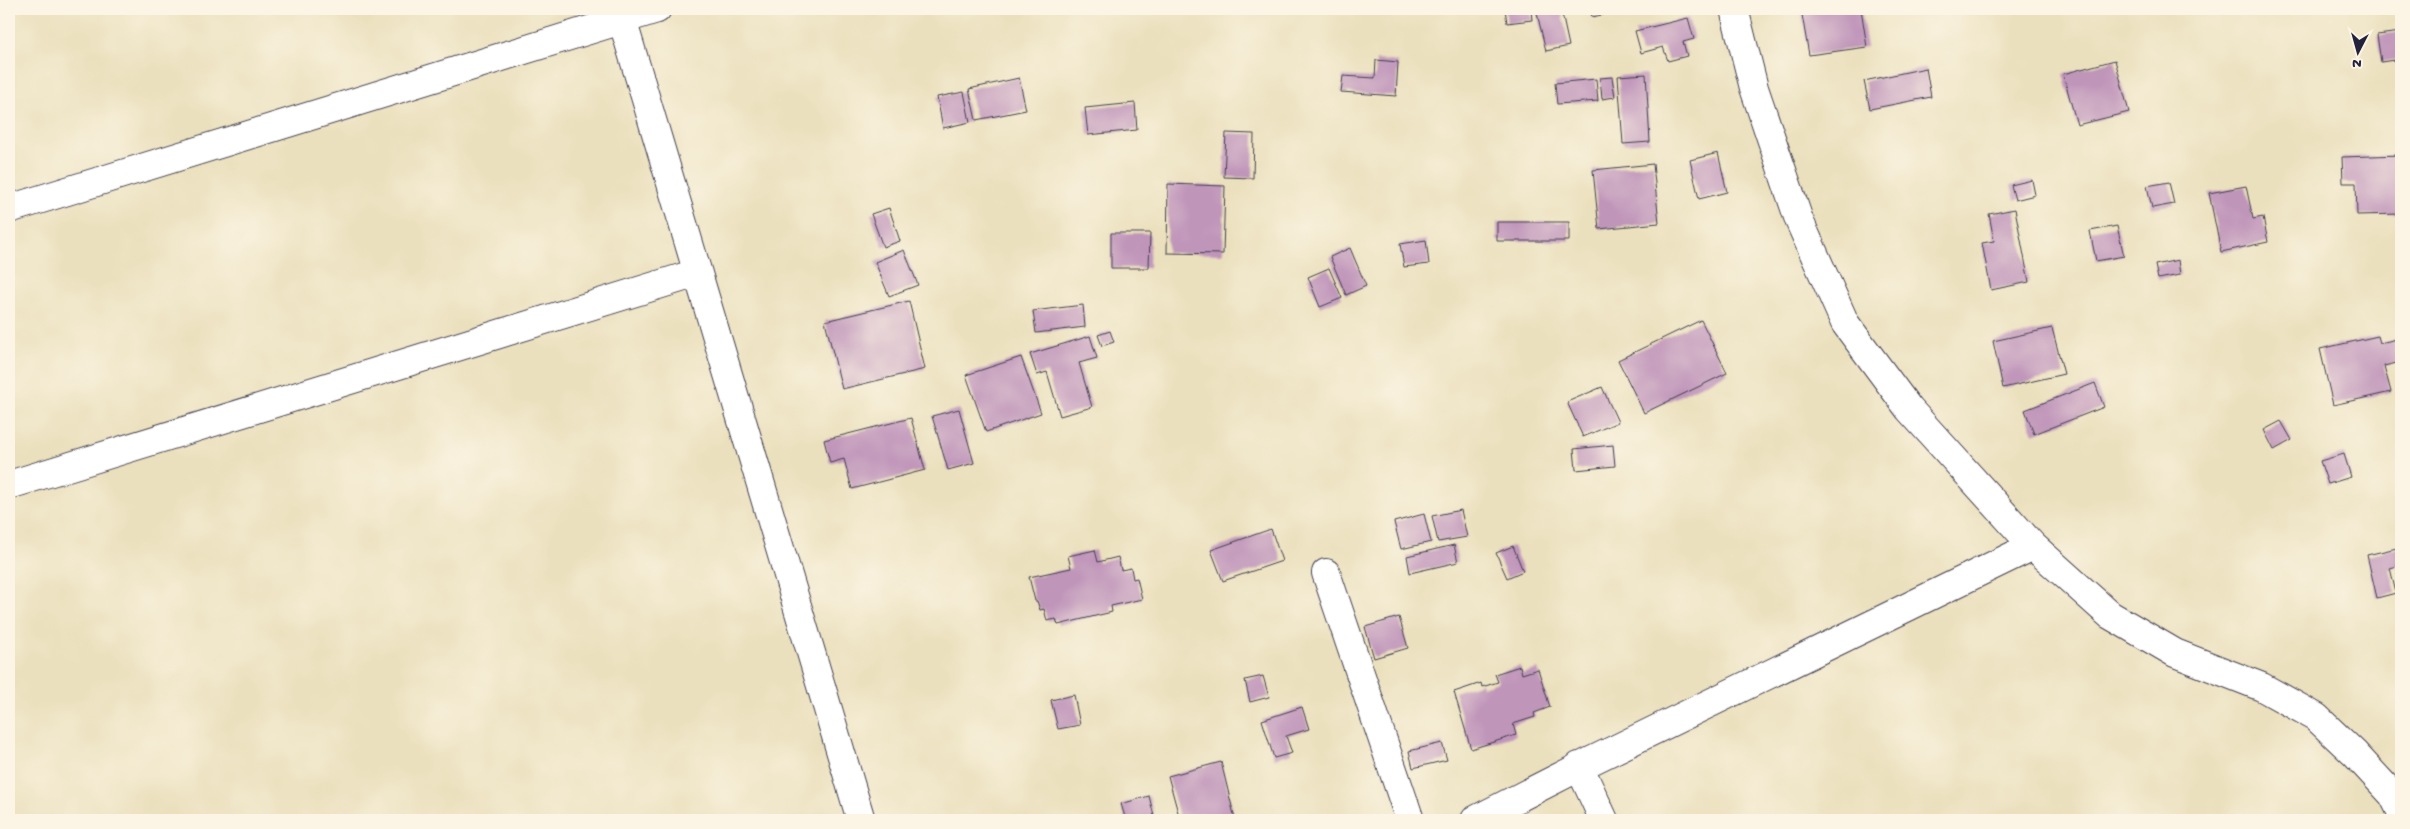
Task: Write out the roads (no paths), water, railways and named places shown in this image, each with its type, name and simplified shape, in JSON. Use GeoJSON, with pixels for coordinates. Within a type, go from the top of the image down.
{"type":"FeatureCollection","features":[{"type":"Feature","properties":{"kind":"street"},"geometry":{"type":"LineString","coordinates":[[9,209],[621,14],[657,9]]}},
{"type":"Feature","properties":{"kind":"street"},"geometry":{"type":"LineString","coordinates":[[1734,9],[1754,88],[1799,220],[1845,323],[1909,408],[2033,546],[2110,615],[2175,652],[2262,687],[2316,717],[2393,794],[2401,812]]}},
{"type":"Feature","properties":{"kind":"street"},"geometry":{"type":"LineString","coordinates":[[621,14],[861,820]]}},
{"type":"Feature","properties":{"kind":"street"},"geometry":{"type":"LineString","coordinates":[[9,485],[697,273]]}},
{"type":"Feature","properties":{"kind":"street"},"geometry":{"type":"LineString","coordinates":[[1474,820],[1579,766],[2033,546]]}},
{"type":"Feature","properties":{"kind":"street"},"geometry":{"type":"LineString","coordinates":[[1326,573],[1410,820]]}},
{"type":"Feature","properties":{"kind":"street"},"geometry":{"type":"LineString","coordinates":[[1579,766],[1604,820]]}}]}
